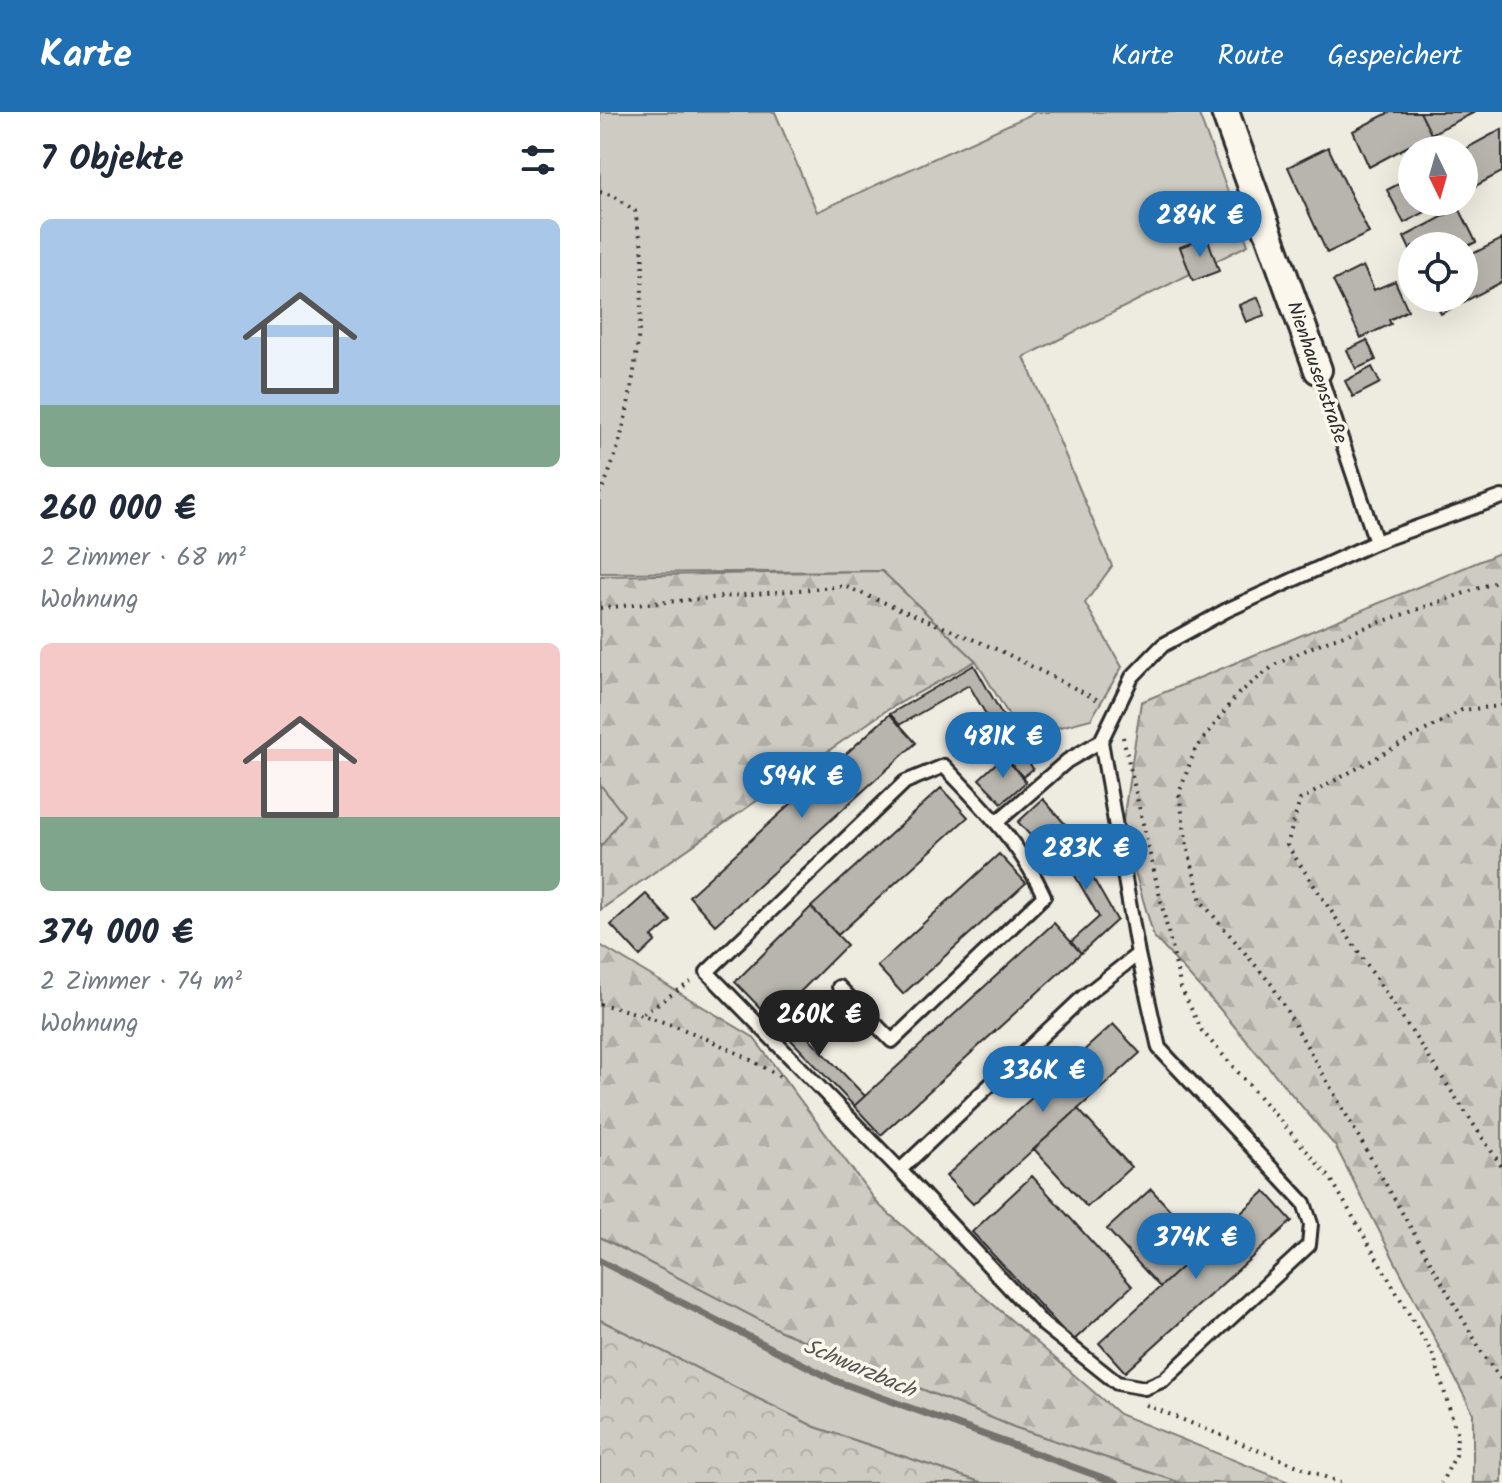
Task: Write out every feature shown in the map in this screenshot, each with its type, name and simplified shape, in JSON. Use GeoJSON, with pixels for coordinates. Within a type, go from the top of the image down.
{"type":"FeatureCollection","features":[{"type":"Feature","properties":{"kind":"street","name":"Nienhausenstraße"},"geometry":{"type":"LineString","coordinates":[[1225,112],[1318,370]]}},
{"type":"Feature","properties":{"kind":"lane","name":"Nienhausenstraße"},"geometry":{"type":"LineString","coordinates":[[1318,370],[1376,542]]}},
{"type":"Feature","properties":{"kind":"lane"},"geometry":{"type":"LineString","coordinates":[[839,987],[892,1041],[1044,896],[1030,864],[997,822],[944,766],[905,782],[707,972],[900,1170],[1044,1325],[1117,1383],[1145,1388],[1164,1380],[1309,1245],[1311,1224],[1304,1203],[1159,1048],[1138,954],[1101,741],[1132,677],[1163,645],[1227,610],[1376,542],[1502,497]]}},
{"type":"Feature","properties":{"kind":"lane"},"geometry":{"type":"LineString","coordinates":[[997,822],[1067,761],[1101,741]]}},
{"type":"Feature","properties":{"kind":"lane"},"geometry":{"type":"LineString","coordinates":[[900,1170],[1083,997],[1138,954]]}},
{"type":"Feature","properties":{"kind":"path"},"geometry":{"type":"LineString","coordinates":[[600,192],[614,196],[635,211],[643,257],[631,389],[610,474],[600,493]]}},
{"type":"Feature","properties":{"kind":"path"},"geometry":{"type":"LineString","coordinates":[[1502,580],[1335,638],[1276,664],[1238,694],[1195,750],[1179,793],[1187,846],[1201,901],[1272,985],[1469,1331],[1502,1381]]}},
{"type":"Feature","properties":{"kind":"path"},"geometry":{"type":"LineString","coordinates":[[600,608],[844,586],[1001,651],[1129,714],[1122,735],[1181,988],[1202,1031],[1331,1179],[1434,1357],[1457,1434],[1456,1455],[1441,1483]]}},
{"type":"Feature","properties":{"kind":"path"},"geometry":{"type":"LineString","coordinates":[[1502,706],[1462,710],[1300,800],[1287,845],[1502,1167]]}},
{"type":"Feature","properties":{"kind":"path"},"geometry":{"type":"LineString","coordinates":[[643,1013],[707,972]]}},
{"type":"Feature","properties":{"kind":"path"},"geometry":{"type":"LineString","coordinates":[[600,1004],[643,1013],[757,1063],[783,1078]]}},
{"type":"Feature","properties":{"kind":"path"},"geometry":{"type":"LineString","coordinates":[[1117,1383],[1154,1411],[1340,1483]]}},
{"type":"Feature","properties":{"kind":"green space"},"geometry":{"type":"Polygon","coordinates":[[[600,112],[775,112],[817,212],[1036,112],[1198,112],[1248,245],[1024,357],[1112,566],[1085,603],[1122,667],[1091,719],[1022,737],[976,661],[882,571],[600,573],[600,112]]]}},
{"type":"Feature","properties":{"kind":"green space"},"geometry":{"type":"Polygon","coordinates":[[[1502,552],[1502,1483],[1473,1483],[1473,1413],[1336,1147],[1219,1008],[1154,937],[1122,828],[1141,702],[1502,552]]]}},
{"type":"Feature","properties":{"kind":"green space"},"geometry":{"type":"Polygon","coordinates":[[[882,571],[976,661],[887,710],[600,910],[600,848],[624,815],[600,784],[600,576],[882,571]]]}},
{"type":"Feature","properties":{"kind":"green space"},"geometry":{"type":"Polygon","coordinates":[[[600,784],[624,815],[600,848],[600,784]]]}},
{"type":"Feature","properties":{"kind":"green space"},"geometry":{"type":"Polygon","coordinates":[[[600,945],[753,1037],[879,1205],[1119,1414],[1291,1483],[1182,1483],[1014,1427],[781,1331],[600,1237],[600,945]]]}},
{"type":"Feature","properties":{"kind":"green space"},"geometry":{"type":"Polygon","coordinates":[[[600,1237],[781,1331],[1014,1427],[1182,1483],[983,1483],[815,1427],[600,1320],[600,1237]]]}},
{"type":"Feature","properties":{"kind":"green space"},"geometry":{"type":"Polygon","coordinates":[[[600,1320],[815,1427],[983,1483],[600,1483],[600,1320]]]}},
{"type":"Feature","properties":{"kind":"building"},"geometry":{"type":"Polygon","coordinates":[[[1390,112],[1420,112],[1431,134],[1398,136],[1398,152],[1369,167],[1353,131],[1390,112]]]}},
{"type":"Feature","properties":{"kind":"building"},"geometry":{"type":"Polygon","coordinates":[[[1420,112],[1475,112],[1431,134],[1420,112]]]}},
{"type":"Feature","properties":{"kind":"building"},"geometry":{"type":"Polygon","coordinates":[[[1502,129],[1502,172],[1478,185],[1478,142],[1502,129]]]}},
{"type":"Feature","properties":{"kind":"building"},"geometry":{"type":"Polygon","coordinates":[[[1328,147],[1369,233],[1327,253],[1288,167],[1328,147]]]}},
{"type":"Feature","properties":{"kind":"building"},"geometry":{"type":"Polygon","coordinates":[[[1398,184],[1398,211],[1387,190],[1398,184]]]}},
{"type":"Feature","properties":{"kind":"building"},"geometry":{"type":"Polygon","coordinates":[[[1400,216],[1418,216],[1404,223],[1400,216]]]}},
{"type":"Feature","properties":{"kind":"building"},"geometry":{"type":"Polygon","coordinates":[[[1444,216],[1463,216],[1471,232],[1413,232],[1444,216]]]}},
{"type":"Feature","properties":{"kind":"building"},"geometry":{"type":"Polygon","coordinates":[[[1207,237],[1219,271],[1193,281],[1180,247],[1207,237]]]}},
{"type":"Feature","properties":{"kind":"building"},"geometry":{"type":"Polygon","coordinates":[[[1502,239],[1502,282],[1478,295],[1478,251],[1502,239]]]}},
{"type":"Feature","properties":{"kind":"building"},"geometry":{"type":"Polygon","coordinates":[[[1363,266],[1374,290],[1395,281],[1398,312],[1404,312],[1389,320],[1391,324],[1361,338],[1333,281],[1363,266]]]}},
{"type":"Feature","properties":{"kind":"building"},"geometry":{"type":"Polygon","coordinates":[[[1258,297],[1265,315],[1246,322],[1239,305],[1258,297]]]}},
{"type":"Feature","properties":{"kind":"building"},"geometry":{"type":"Polygon","coordinates":[[[1367,340],[1376,360],[1356,369],[1347,350],[1367,340]]]}},
{"type":"Feature","properties":{"kind":"building"},"geometry":{"type":"Polygon","coordinates":[[[1372,367],[1380,383],[1353,397],[1345,381],[1372,367]]]}},
{"type":"Feature","properties":{"kind":"building"},"geometry":{"type":"Polygon","coordinates":[[[974,665],[1033,769],[1023,777],[1007,759],[1010,756],[969,685],[899,725],[890,714],[974,665]]]}},
{"type":"Feature","properties":{"kind":"building"},"geometry":{"type":"Polygon","coordinates":[[[890,714],[916,743],[715,925],[689,896],[890,714]]]}},
{"type":"Feature","properties":{"kind":"building"},"geometry":{"type":"Polygon","coordinates":[[[1004,756],[1026,782],[1002,803],[979,779],[1004,756]]]}},
{"type":"Feature","properties":{"kind":"building"},"geometry":{"type":"Polygon","coordinates":[[[941,788],[968,817],[838,935],[811,907],[941,788]]]}},
{"type":"Feature","properties":{"kind":"building"},"geometry":{"type":"Polygon","coordinates":[[[1043,799],[1065,824],[1040,846],[1018,822],[1043,799]]]}},
{"type":"Feature","properties":{"kind":"building"},"geometry":{"type":"Polygon","coordinates":[[[1063,826],[1117,920],[1081,953],[1071,942],[1099,917],[1052,836],[1063,826]]]}},
{"type":"Feature","properties":{"kind":"building"},"geometry":{"type":"Polygon","coordinates":[[[999,854],[1026,883],[903,994],[877,966],[999,854]]]}},
{"type":"Feature","properties":{"kind":"building"},"geometry":{"type":"Polygon","coordinates":[[[646,894],[671,921],[652,937],[656,941],[640,956],[611,925],[646,894]]]}},
{"type":"Feature","properties":{"kind":"building"},"geometry":{"type":"Polygon","coordinates":[[[811,907],[847,945],[772,1020],[735,982],[811,907]]]}},
{"type":"Feature","properties":{"kind":"building"},"geometry":{"type":"Polygon","coordinates":[[[1054,923],[1081,953],[881,1135],[854,1106],[1054,923]]]}},
{"type":"Feature","properties":{"kind":"building"},"geometry":{"type":"Polygon","coordinates":[[[782,1010],[865,1096],[854,1106],[772,1020],[782,1010]]]}},
{"type":"Feature","properties":{"kind":"building"},"geometry":{"type":"Polygon","coordinates":[[[1113,1024],[1140,1053],[973,1204],[946,1176],[1113,1024]]]}},
{"type":"Feature","properties":{"kind":"building"},"geometry":{"type":"Polygon","coordinates":[[[1078,1109],[1131,1167],[1087,1207],[1034,1149],[1078,1109]]]}},
{"type":"Feature","properties":{"kind":"building"},"geometry":{"type":"Polygon","coordinates":[[[1032,1176],[1132,1286],[1073,1341],[972,1232],[1032,1176]]]}},
{"type":"Feature","properties":{"kind":"building"},"geometry":{"type":"Polygon","coordinates":[[[1151,1189],[1204,1247],[1160,1287],[1107,1229],[1151,1189]]]}},
{"type":"Feature","properties":{"kind":"building"},"geometry":{"type":"Polygon","coordinates":[[[1265,1191],[1292,1221],[1125,1372],[1099,1343],[1265,1191]]]}},
{"type":"Feature","properties":{"kind":"waterway","name":"Schwarzbach"},"geometry":{"type":"LineString","coordinates":[[600,1261],[836,1381],[1117,1483]]}}]}
